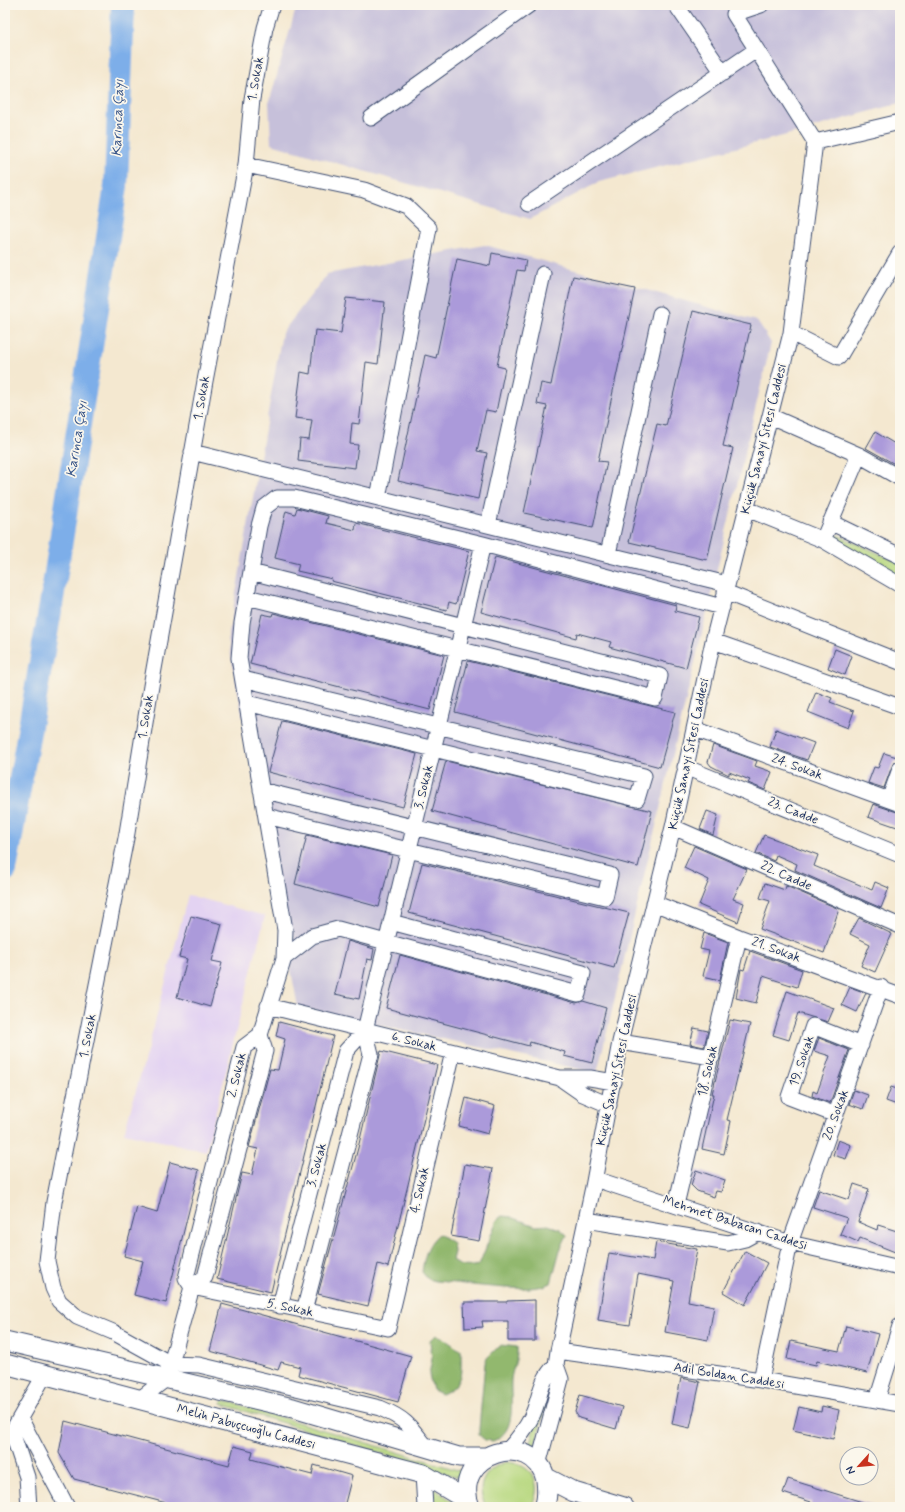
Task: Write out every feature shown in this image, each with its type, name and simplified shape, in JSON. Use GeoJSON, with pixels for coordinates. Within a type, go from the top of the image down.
{"type":"FeatureCollection","features":[{"type":"Feature","properties":{"kind":"main road"},"geometry":{"type":"LineString","coordinates":[[5,1341],[169,1371],[459,1457],[485,1457]]}},
{"type":"Feature","properties":{"kind":"main road","name":"Melih Pabuçcuoğlu Caddesi"},"geometry":{"type":"LineString","coordinates":[[12,1366],[423,1474],[469,1504]]}},
{"type":"Feature","properties":{"kind":"main road"},"geometry":{"type":"LineString","coordinates":[[469,1504],[467,1486],[471,1474],[485,1457],[493,1453],[515,1451],[528,1456],[541,1471],[574,1492],[624,1507]]}},
{"type":"Feature","properties":{"kind":"main road"},"geometry":{"type":"LineString","coordinates":[[541,1471],[548,1490],[544,1507]]}},
{"type":"Feature","properties":{"kind":"street","name":"1. Sokak"},"geometry":{"type":"LineString","coordinates":[[169,1371],[113,1332],[77,1317],[59,1301],[53,1288],[47,1261],[54,1202],[128,833],[151,686],[192,452],[246,165],[252,99],[265,28],[272,5]]}},
{"type":"Feature","properties":{"kind":"street"},"geometry":{"type":"LineString","coordinates":[[371,118],[529,5]]}},
{"type":"Feature","properties":{"kind":"street"},"geometry":{"type":"LineString","coordinates":[[676,5],[723,73]]}},
{"type":"Feature","properties":{"kind":"street"},"geometry":{"type":"LineString","coordinates":[[762,5],[730,10],[814,142],[900,122]]}},
{"type":"Feature","properties":{"kind":"street"},"geometry":{"type":"LineString","coordinates":[[529,204],[756,50]]}},
{"type":"Feature","properties":{"kind":"street","name":"Küçük Sanayi Sitesi Caddesi"},"geometry":{"type":"LineString","coordinates":[[507,1451],[520,1437],[532,1417],[546,1374],[557,1358],[595,1179],[614,1082],[620,1042],[673,827],[713,641],[791,333],[814,142]]}},
{"type":"Feature","properties":{"kind":"street"},"geometry":{"type":"LineString","coordinates":[[246,165],[364,190],[406,206],[429,228],[378,498]]}},
{"type":"Feature","properties":{"kind":"street"},"geometry":{"type":"LineString","coordinates":[[791,333],[839,357],[900,253]]}},
{"type":"Feature","properties":{"kind":"street"},"geometry":{"type":"LineString","coordinates":[[488,525],[543,274]]}},
{"type":"Feature","properties":{"kind":"street"},"geometry":{"type":"LineString","coordinates":[[608,554],[660,314]]}},
{"type":"Feature","properties":{"kind":"street"},"geometry":{"type":"LineString","coordinates":[[770,416],[859,455],[900,478]]}},
{"type":"Feature","properties":{"kind":"street"},"geometry":{"type":"LineString","coordinates":[[192,452],[608,554],[725,594],[900,662]]}},
{"type":"Feature","properties":{"kind":"street"},"geometry":{"type":"LineString","coordinates":[[823,540],[859,455]]}},
{"type":"Feature","properties":{"kind":"street"},"geometry":{"type":"LineString","coordinates":[[260,1035],[284,958],[285,930],[239,658],[251,572],[264,508],[277,498],[294,498],[483,544],[725,594]]}},
{"type":"Feature","properties":{"kind":"street"},"geometry":{"type":"LineString","coordinates":[[747,509],[823,540],[900,585]]}},
{"type":"Feature","properties":{"kind":"street"},"geometry":{"type":"LineString","coordinates":[[830,522],[900,556]]}},
{"type":"Feature","properties":{"kind":"street","name":"3. Sokak"},"geometry":{"type":"LineString","coordinates":[[304,1311],[370,1054],[365,1030],[483,544]]}},
{"type":"Feature","properties":{"kind":"street"},"geometry":{"type":"LineString","coordinates":[[247,597],[655,698],[660,676],[251,572]]}},
{"type":"Feature","properties":{"kind":"street"},"geometry":{"type":"LineString","coordinates":[[713,641],[900,707]]}},
{"type":"Feature","properties":{"kind":"street"},"geometry":{"type":"LineString","coordinates":[[242,679],[644,776],[637,799],[247,703]]}},
{"type":"Feature","properties":{"kind":"street","name":"24. Sokak"},"geometry":{"type":"LineString","coordinates":[[695,729],[895,802]]}},
{"type":"Feature","properties":{"kind":"street","name":"23. Cadde"},"geometry":{"type":"LineString","coordinates":[[685,767],[900,855]]}},
{"type":"Feature","properties":{"kind":"street"},"geometry":{"type":"LineString","coordinates":[[895,802],[900,769]]}},
{"type":"Feature","properties":{"kind":"street"},"geometry":{"type":"LineString","coordinates":[[261,790],[610,875],[605,897],[266,816]]}},
{"type":"Feature","properties":{"kind":"street","name":"22. Cadde"},"geometry":{"type":"LineString","coordinates":[[673,827],[900,926]]}},
{"type":"Feature","properties":{"kind":"street","name":"21. Sokak"},"geometry":{"type":"LineString","coordinates":[[654,903],[739,937],[881,987],[900,996]]}},
{"type":"Feature","properties":{"kind":"street"},"geometry":{"type":"LineString","coordinates":[[284,958],[312,936],[338,929],[578,994],[583,973],[391,922]]}},
{"type":"Feature","properties":{"kind":"street","name":"18. Sokak"},"geometry":{"type":"LineString","coordinates":[[676,1205],[739,937]]}},
{"type":"Feature","properties":{"kind":"street","name":"20. Sokak"},"geometry":{"type":"LineString","coordinates":[[760,1380],[790,1243],[881,987]]}},
{"type":"Feature","properties":{"kind":"street","name":"6. Sokak"},"geometry":{"type":"LineString","coordinates":[[268,1006],[560,1078]]}},
{"type":"Feature","properties":{"kind":"street","name":"19. Sokak"},"geometry":{"type":"LineString","coordinates":[[836,1115],[790,1097],[814,1026],[861,1045]]}},
{"type":"Feature","properties":{"kind":"street","name":"3. Sokak"},"geometry":{"type":"LineString","coordinates":[[280,1306],[346,1051],[365,1030]]}},
{"type":"Feature","properties":{"kind":"street","name":"2. Sokak"},"geometry":{"type":"LineString","coordinates":[[169,1371],[192,1287],[205,1277],[265,1051],[260,1035],[244,1047],[186,1278],[192,1287]]}},
{"type":"Feature","properties":{"kind":"street"},"geometry":{"type":"LineString","coordinates":[[620,1042],[712,1057]]}},
{"type":"Feature","properties":{"kind":"street","name":"4. Sokak"},"geometry":{"type":"LineString","coordinates":[[388,1328],[453,1052]]}},
{"type":"Feature","properties":{"kind":"street"},"geometry":{"type":"LineString","coordinates":[[560,1078],[590,1078],[614,1082]]}},
{"type":"Feature","properties":{"kind":"street"},"geometry":{"type":"LineString","coordinates":[[560,1078],[583,1094],[609,1105]]}},
{"type":"Feature","properties":{"kind":"street","name":"Mehmet Babacan Caddesi"},"geometry":{"type":"LineString","coordinates":[[595,1179],[790,1243],[900,1268]]}},
{"type":"Feature","properties":{"kind":"street"},"geometry":{"type":"LineString","coordinates":[[586,1220],[728,1243],[745,1239],[758,1232]]}},
{"type":"Feature","properties":{"kind":"street","name":"5. Sokak"},"geometry":{"type":"LineString","coordinates":[[192,1287],[388,1328]]}},
{"type":"Feature","properties":{"kind":"street"},"geometry":{"type":"LineString","coordinates":[[877,1400],[900,1326]]}},
{"type":"Feature","properties":{"kind":"street","name":"Küçük Sanayi Sitesi Caddesi"},"geometry":{"type":"LineString","coordinates":[[541,1471],[561,1379],[557,1358]]}},
{"type":"Feature","properties":{"kind":"street","name":"Adil Boldan Caddesi"},"geometry":{"type":"LineString","coordinates":[[557,1358],[760,1380],[900,1404]]}},
{"type":"Feature","properties":{"kind":"street"},"geometry":{"type":"LineString","coordinates":[[140,1399],[169,1371],[200,1365],[380,1408],[399,1416],[411,1426],[427,1448]]}},
{"type":"Feature","properties":{"kind":"street"},"geometry":{"type":"LineString","coordinates":[[30,1507],[27,1477],[12,1432],[45,1374]]}},
{"type":"Feature","properties":{"kind":"street"},"geometry":{"type":"LineString","coordinates":[[20,1418],[67,1507]]}},
{"type":"Feature","properties":{"kind":"street"},"geometry":{"type":"LineString","coordinates":[[423,1474],[425,1507]]}},
{"type":"Feature","properties":{"kind":"shaded area"},"geometry":{"type":"Polygon","coordinates":[[[297,5],[900,5],[900,103],[783,136],[599,182],[530,219],[271,144],[269,103],[297,5]]]}},
{"type":"Feature","properties":{"kind":"shaded area"},"geometry":{"type":"Polygon","coordinates":[[[485,245],[757,321],[771,343],[597,1073],[298,1007],[228,639],[282,333],[327,274],[485,245]]]}},
{"type":"Feature","properties":{"kind":"shaded area"},"geometry":{"type":"Polygon","coordinates":[[[188,895],[265,916],[206,1151],[124,1133],[155,1023],[188,895]]]}},
{"type":"Feature","properties":{"kind":"green space"},"geometry":{"type":"Polygon","coordinates":[[[833,533],[900,563],[900,577],[830,537],[833,533]]]}},
{"type":"Feature","properties":{"kind":"green space"},"geometry":{"type":"Polygon","coordinates":[[[502,1216],[511,1217],[536,1226],[548,1225],[560,1229],[567,1235],[560,1250],[551,1283],[528,1288],[496,1287],[436,1281],[428,1279],[422,1272],[429,1246],[439,1234],[453,1243],[454,1252],[452,1260],[455,1263],[465,1266],[479,1265],[497,1220],[502,1216]]]}},
{"type":"Feature","properties":{"kind":"green space"},"geometry":{"type":"Polygon","coordinates":[[[436,1335],[440,1336],[461,1350],[461,1371],[458,1382],[442,1394],[433,1390],[429,1375],[432,1359],[430,1341],[436,1335]]]}},
{"type":"Feature","properties":{"kind":"green space"},"geometry":{"type":"Polygon","coordinates":[[[500,1345],[517,1347],[517,1352],[511,1380],[511,1415],[509,1423],[501,1436],[493,1441],[485,1440],[479,1435],[479,1429],[485,1363],[487,1358],[500,1345]]]}},
{"type":"Feature","properties":{"kind":"green space"},"geometry":{"type":"Polygon","coordinates":[[[550,1375],[553,1376],[534,1450],[528,1449],[550,1375]]]}},
{"type":"Feature","properties":{"kind":"green space"},"geometry":{"type":"Polygon","coordinates":[[[223,1400],[464,1472],[461,1478],[222,1404],[223,1400]]]}},
{"type":"Feature","properties":{"kind":"green space"},"geometry":{"type":"Polygon","coordinates":[[[507,1462],[523,1467],[529,1471],[533,1477],[536,1483],[536,1491],[535,1499],[531,1507],[487,1507],[483,1500],[481,1492],[484,1479],[493,1468],[507,1462]]]}},
{"type":"Feature","properties":{"kind":"green space"},"geometry":{"type":"Polygon","coordinates":[[[433,1488],[461,1507],[435,1507],[433,1488]]]}},
{"type":"Feature","properties":{"kind":"building"},"geometry":{"type":"Polygon","coordinates":[[[492,253],[526,260],[524,271],[517,270],[497,366],[505,368],[496,412],[486,410],[477,451],[487,453],[478,499],[398,481],[425,355],[436,358],[457,259],[490,266],[492,253]]]}},
{"type":"Feature","properties":{"kind":"building"},"geometry":{"type":"Polygon","coordinates":[[[573,276],[635,289],[598,461],[607,462],[593,528],[524,513],[547,406],[537,404],[541,383],[551,385],[573,276]]]}},
{"type":"Feature","properties":{"kind":"building"},"geometry":{"type":"Polygon","coordinates":[[[346,298],[385,302],[378,364],[366,362],[359,424],[352,423],[350,444],[358,445],[355,468],[298,461],[300,439],[309,440],[312,420],[295,418],[301,372],[310,374],[315,330],[341,333],[346,298]]]}},
{"type":"Feature","properties":{"kind":"building"},"geometry":{"type":"Polygon","coordinates":[[[693,311],[751,325],[723,446],[733,448],[707,560],[629,542],[657,424],[666,426],[693,311]]]}},
{"type":"Feature","properties":{"kind":"building"},"geometry":{"type":"Polygon","coordinates":[[[875,432],[900,447],[900,467],[866,448],[875,432]]]}},
{"type":"Feature","properties":{"kind":"building"},"geometry":{"type":"Polygon","coordinates":[[[297,508],[328,516],[326,523],[355,530],[356,523],[469,551],[456,604],[449,602],[447,610],[331,581],[332,579],[297,571],[299,564],[275,558],[286,511],[295,514],[297,508]]]}},
{"type":"Feature","properties":{"kind":"building"},"geometry":{"type":"Polygon","coordinates":[[[495,557],[676,605],[675,611],[699,617],[686,668],[609,647],[611,642],[577,633],[576,638],[481,612],[495,557]]]}},
{"type":"Feature","properties":{"kind":"building"},"geometry":{"type":"Polygon","coordinates":[[[273,613],[444,655],[430,710],[250,664],[262,614],[272,616],[273,613]]]}},
{"type":"Feature","properties":{"kind":"building"},"geometry":{"type":"Polygon","coordinates":[[[835,649],[852,656],[845,675],[828,668],[835,649]]]}},
{"type":"Feature","properties":{"kind":"building"},"geometry":{"type":"Polygon","coordinates":[[[468,661],[675,712],[660,767],[455,712],[468,661]]]}},
{"type":"Feature","properties":{"kind":"building"},"geometry":{"type":"Polygon","coordinates":[[[816,692],[832,698],[830,702],[854,711],[848,728],[808,712],[816,692]]]}},
{"type":"Feature","properties":{"kind":"building"},"geometry":{"type":"Polygon","coordinates":[[[282,721],[417,754],[403,807],[268,772],[282,721]]]}},
{"type":"Feature","properties":{"kind":"building"},"geometry":{"type":"Polygon","coordinates":[[[776,729],[814,743],[807,760],[770,747],[776,729]]]}},
{"type":"Feature","properties":{"kind":"building"},"geometry":{"type":"Polygon","coordinates":[[[713,745],[757,761],[755,766],[772,772],[765,790],[748,783],[750,780],[729,772],[729,775],[711,766],[708,762],[713,745]]]}},
{"type":"Feature","properties":{"kind":"building"},"geometry":{"type":"Polygon","coordinates":[[[884,753],[900,758],[900,760],[894,762],[884,788],[868,783],[874,767],[878,768],[884,753]]]}},
{"type":"Feature","properties":{"kind":"building"},"geometry":{"type":"Polygon","coordinates":[[[446,761],[652,811],[638,867],[432,811],[446,761]]]}},
{"type":"Feature","properties":{"kind":"building"},"geometry":{"type":"Polygon","coordinates":[[[873,804],[900,813],[900,828],[868,817],[873,804]]]}},
{"type":"Feature","properties":{"kind":"building"},"geometry":{"type":"Polygon","coordinates":[[[707,811],[718,815],[713,835],[700,829],[707,811]]]}},
{"type":"Feature","properties":{"kind":"building"},"geometry":{"type":"Polygon","coordinates":[[[307,835],[392,855],[379,907],[295,884],[307,835]]]}},
{"type":"Feature","properties":{"kind":"building"},"geometry":{"type":"Polygon","coordinates":[[[764,835],[818,855],[814,866],[872,890],[875,882],[889,888],[881,908],[795,870],[797,864],[776,855],[774,861],[756,853],[764,835]]]}},
{"type":"Feature","properties":{"kind":"building"},"geometry":{"type":"Polygon","coordinates":[[[694,846],[747,869],[733,899],[744,903],[738,922],[699,905],[709,880],[684,868],[694,846]]]}},
{"type":"Feature","properties":{"kind":"building"},"geometry":{"type":"Polygon","coordinates":[[[422,863],[629,913],[614,968],[409,913],[422,863]]]}},
{"type":"Feature","properties":{"kind":"building"},"geometry":{"type":"Polygon","coordinates":[[[765,883],[785,890],[786,886],[839,909],[824,953],[760,929],[770,901],[760,898],[765,883]]]}},
{"type":"Feature","properties":{"kind":"building"},"geometry":{"type":"Polygon","coordinates":[[[191,916],[222,924],[212,961],[222,963],[210,1007],[177,997],[187,959],[179,957],[191,916]]]}},
{"type":"Feature","properties":{"kind":"building"},"geometry":{"type":"Polygon","coordinates":[[[859,918],[892,934],[875,972],[861,966],[870,944],[850,934],[859,918]]]}},
{"type":"Feature","properties":{"kind":"building"},"geometry":{"type":"Polygon","coordinates":[[[704,933],[728,942],[720,980],[703,976],[709,951],[700,949],[704,933]]]}},
{"type":"Feature","properties":{"kind":"building"},"geometry":{"type":"Polygon","coordinates":[[[348,941],[374,949],[372,960],[367,959],[359,999],[335,994],[348,941]]]}},
{"type":"Feature","properties":{"kind":"building"},"geometry":{"type":"Polygon","coordinates":[[[750,951],[802,970],[797,987],[763,976],[756,1003],[736,998],[741,969],[744,970],[750,951]]]}},
{"type":"Feature","properties":{"kind":"building"},"geometry":{"type":"Polygon","coordinates":[[[400,955],[576,1003],[583,1001],[606,1008],[592,1063],[564,1056],[565,1052],[530,1042],[529,1046],[386,1008],[400,955]]]}},
{"type":"Feature","properties":{"kind":"building"},"geometry":{"type":"Polygon","coordinates":[[[850,987],[866,993],[857,1012],[842,1005],[850,987]]]}},
{"type":"Feature","properties":{"kind":"building"},"geometry":{"type":"Polygon","coordinates":[[[787,991],[834,1008],[828,1022],[798,1013],[789,1040],[773,1035],[787,991]]]}},
{"type":"Feature","properties":{"kind":"building"},"geometry":{"type":"Polygon","coordinates":[[[730,1020],[750,1024],[727,1120],[731,1121],[724,1154],[702,1149],[714,1094],[712,1094],[730,1020]]]}},
{"type":"Feature","properties":{"kind":"building"},"geometry":{"type":"Polygon","coordinates":[[[279,1022],[333,1036],[271,1292],[217,1279],[242,1173],[252,1175],[258,1149],[249,1147],[270,1069],[278,1070],[285,1039],[276,1036],[279,1022]]]}},
{"type":"Feature","properties":{"kind":"building"},"geometry":{"type":"Polygon","coordinates":[[[694,1028],[708,1031],[704,1047],[690,1044],[694,1028]]]}},
{"type":"Feature","properties":{"kind":"building"},"geometry":{"type":"Polygon","coordinates":[[[819,1038],[849,1050],[830,1103],[812,1096],[813,1091],[817,1093],[830,1056],[814,1051],[819,1038]]]}},
{"type":"Feature","properties":{"kind":"building"},"geometry":{"type":"Polygon","coordinates":[[[381,1051],[437,1065],[388,1267],[378,1264],[368,1306],[318,1294],[358,1148],[381,1051]]]}},
{"type":"Feature","properties":{"kind":"building"},"geometry":{"type":"Polygon","coordinates":[[[891,1087],[900,1090],[900,1106],[886,1101],[891,1087]]]}},
{"type":"Feature","properties":{"kind":"building"},"geometry":{"type":"Polygon","coordinates":[[[854,1090],[868,1095],[863,1109],[849,1104],[854,1090]]]}},
{"type":"Feature","properties":{"kind":"building"},"geometry":{"type":"Polygon","coordinates":[[[466,1098],[495,1106],[488,1134],[459,1126],[466,1098]]]}},
{"type":"Feature","properties":{"kind":"building"},"geometry":{"type":"Polygon","coordinates":[[[838,1140],[851,1145],[846,1159],[833,1155],[838,1140]]]}},
{"type":"Feature","properties":{"kind":"building"},"geometry":{"type":"Polygon","coordinates":[[[170,1162],[199,1170],[166,1303],[134,1295],[143,1261],[124,1256],[137,1207],[157,1213],[170,1162]]]}},
{"type":"Feature","properties":{"kind":"building"},"geometry":{"type":"Polygon","coordinates":[[[465,1164],[493,1169],[479,1241],[451,1236],[465,1164]]]}},
{"type":"Feature","properties":{"kind":"building"},"geometry":{"type":"Polygon","coordinates":[[[696,1170],[725,1180],[721,1192],[716,1191],[714,1197],[697,1191],[691,1185],[696,1170]]]}},
{"type":"Feature","properties":{"kind":"building"},"geometry":{"type":"Polygon","coordinates":[[[854,1184],[869,1189],[858,1222],[877,1230],[878,1225],[900,1232],[900,1254],[860,1238],[858,1242],[840,1234],[847,1218],[813,1207],[819,1190],[849,1200],[854,1184]]]}},
{"type":"Feature","properties":{"kind":"building"},"geometry":{"type":"Polygon","coordinates":[[[656,1242],[697,1249],[688,1301],[714,1306],[708,1340],[665,1332],[674,1281],[638,1274],[630,1325],[598,1320],[609,1253],[653,1260],[656,1242]]]}},
{"type":"Feature","properties":{"kind":"building"},"geometry":{"type":"Polygon","coordinates":[[[745,1251],[767,1263],[745,1305],[723,1292],[745,1251]]]}},
{"type":"Feature","properties":{"kind":"building"},"geometry":{"type":"Polygon","coordinates":[[[535,1300],[535,1341],[508,1341],[508,1321],[482,1321],[483,1327],[465,1328],[464,1302],[507,1302],[535,1300]]]}},
{"type":"Feature","properties":{"kind":"building"},"geometry":{"type":"Polygon","coordinates":[[[222,1304],[411,1356],[398,1402],[298,1375],[300,1367],[281,1362],[278,1370],[210,1351],[222,1304]]]}},
{"type":"Feature","properties":{"kind":"building"},"geometry":{"type":"Polygon","coordinates":[[[846,1326],[878,1334],[867,1373],[817,1361],[816,1365],[787,1359],[791,1341],[839,1351],[846,1326]]]}},
{"type":"Feature","properties":{"kind":"building"},"geometry":{"type":"Polygon","coordinates":[[[681,1378],[700,1382],[690,1428],[672,1424],[681,1378]]]}},
{"type":"Feature","properties":{"kind":"building"},"geometry":{"type":"Polygon","coordinates":[[[580,1395],[622,1407],[616,1429],[579,1418],[575,1412],[580,1395]]]}},
{"type":"Feature","properties":{"kind":"building"},"geometry":{"type":"Polygon","coordinates":[[[822,1406],[839,1410],[833,1439],[793,1430],[799,1407],[821,1412],[822,1406]]]}},
{"type":"Feature","properties":{"kind":"building"},"geometry":{"type":"Polygon","coordinates":[[[65,1421],[229,1465],[234,1446],[253,1451],[251,1459],[312,1475],[314,1465],[352,1476],[344,1507],[182,1507],[74,1479],[59,1453],[65,1421]]]}},
{"type":"Feature","properties":{"kind":"building"},"geometry":{"type":"Polygon","coordinates":[[[788,1479],[872,1505],[872,1507],[810,1507],[811,1502],[783,1493],[788,1479]]]}},
{"type":"Feature","properties":{"kind":"waterway","name":"Karınca Çayı"},"geometry":{"type":"LineString","coordinates":[[5,870],[51,605],[116,186],[123,5]]}}]}
